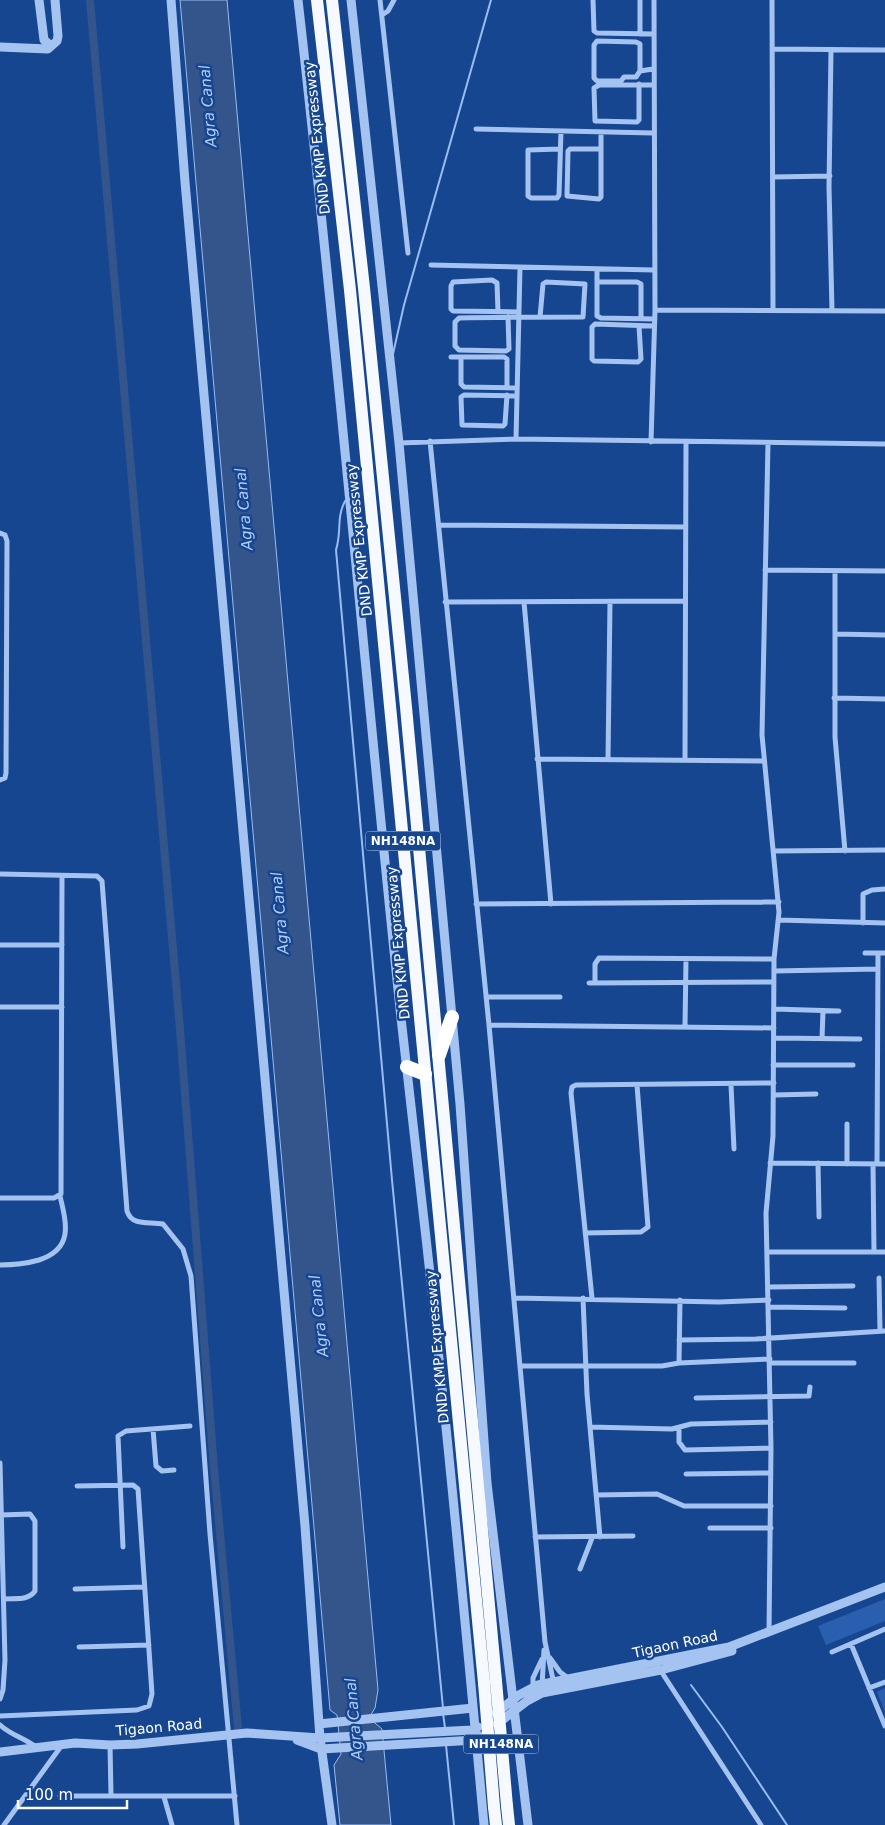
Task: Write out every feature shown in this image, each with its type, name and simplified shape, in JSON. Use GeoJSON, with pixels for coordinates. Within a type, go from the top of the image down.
{"type":"FeatureCollection","features":[{"type":"Feature","properties":{"kind":"highway","name":"DND KMP Expressway"},"geometry":{"type":"LineString","coordinates":[[317,0],[350,290],[425,1074],[490,1682]]}},
{"type":"Feature","properties":{"kind":"highway","name":"DND KMP Expressway"},"geometry":{"type":"LineString","coordinates":[[332,0],[365,298],[439,1055],[501,1807],[509,1825]]}},
{"type":"Feature","properties":{"kind":"highway"},"geometry":{"type":"LineString","coordinates":[[439,1055],[452,1017]]}},
{"type":"Feature","properties":{"kind":"highway"},"geometry":{"type":"LineString","coordinates":[[406,1067],[425,1074]]}},
{"type":"Feature","properties":{"kind":"highway","name":"DND KMP Expressway"},"geometry":{"type":"LineString","coordinates":[[496,1825],[501,1807]]}},
{"type":"Feature","properties":{"kind":"street"},"geometry":{"type":"LineString","coordinates":[[39,0],[44,40],[51,46]]}},
{"type":"Feature","properties":{"kind":"street"},"geometry":{"type":"LineString","coordinates":[[0,47],[46,50],[57,41],[55,0]]}},
{"type":"Feature","properties":{"kind":"street"},"geometry":{"type":"LineString","coordinates":[[171,0],[185,182],[305,1526],[322,1738],[332,1825]]}},
{"type":"Feature","properties":{"kind":"street"},"geometry":{"type":"LineString","coordinates":[[298,0],[322,209],[338,393],[358,568],[406,1067],[427,1240],[473,1708],[472,1735],[484,1825]]}},
{"type":"Feature","properties":{"kind":"street"},"geometry":{"type":"LineString","coordinates":[[351,0],[399,443],[452,1017],[487,1483],[528,1825]]}},
{"type":"Feature","properties":{"kind":"street"},"geometry":{"type":"LineString","coordinates":[[380,0],[408,253]]}},
{"type":"Feature","properties":{"kind":"street"},"geometry":{"type":"LineString","coordinates":[[382,15],[388,11],[394,0]]}},
{"type":"Feature","properties":{"kind":"street"},"geometry":{"type":"LineString","coordinates":[[593,0],[594,31],[596,34],[654,34]]}},
{"type":"Feature","properties":{"kind":"street"},"geometry":{"type":"LineString","coordinates":[[640,0],[640,34]]}},
{"type":"Feature","properties":{"kind":"street"},"geometry":{"type":"LineString","coordinates":[[651,442],[655,310],[654,0]]}},
{"type":"Feature","properties":{"kind":"street"},"geometry":{"type":"LineString","coordinates":[[772,0],[773,310]]}},
{"type":"Feature","properties":{"kind":"street"},"geometry":{"type":"LineString","coordinates":[[640,72],[640,44],[636,42],[597,41],[594,45],[594,78],[596,81],[621,81],[624,77],[636,77],[640,72],[654,69]]}},
{"type":"Feature","properties":{"kind":"street"},"geometry":{"type":"LineString","coordinates":[[773,49],[885,50]]}},
{"type":"Feature","properties":{"kind":"street"},"geometry":{"type":"LineString","coordinates":[[831,50],[832,310]]}},
{"type":"Feature","properties":{"kind":"street"},"geometry":{"type":"LineString","coordinates":[[639,84],[639,120],[637,122],[595,121],[594,88],[596,86],[639,84],[654,85]]}},
{"type":"Feature","properties":{"kind":"street"},"geometry":{"type":"LineString","coordinates":[[476,129],[653,133]]}},
{"type":"Feature","properties":{"kind":"street"},"geometry":{"type":"LineString","coordinates":[[560,149],[528,150],[528,196],[531,198],[557,198],[559,195],[561,131]]}},
{"type":"Feature","properties":{"kind":"street"},"geometry":{"type":"LineString","coordinates":[[601,132],[602,197],[599,199],[568,196],[568,152],[570,149],[601,149]]}},
{"type":"Feature","properties":{"kind":"street"},"geometry":{"type":"LineString","coordinates":[[773,177],[830,176]]}},
{"type":"Feature","properties":{"kind":"street"},"geometry":{"type":"LineString","coordinates":[[431,265],[654,270]]}},
{"type":"Feature","properties":{"kind":"street"},"geometry":{"type":"LineString","coordinates":[[516,439],[520,268]]}},
{"type":"Feature","properties":{"kind":"street"},"geometry":{"type":"LineString","coordinates":[[597,269],[597,316],[601,318],[654,318]]}},
{"type":"Feature","properties":{"kind":"street"},"geometry":{"type":"LineString","coordinates":[[498,312],[497,283],[492,280],[453,282],[451,286],[451,309],[454,312],[498,312],[540,317],[583,317],[585,315],[585,284],[546,282],[543,284],[540,317]]}},
{"type":"Feature","properties":{"kind":"street"},"geometry":{"type":"LineString","coordinates":[[597,282],[637,282],[641,284],[641,318]]}},
{"type":"Feature","properties":{"kind":"street"},"geometry":{"type":"LineString","coordinates":[[655,310],[885,310]]}},
{"type":"Feature","properties":{"kind":"street"},"geometry":{"type":"LineString","coordinates":[[508,317],[509,349],[506,351],[459,350],[456,346],[455,322],[459,318],[519,315]]}},
{"type":"Feature","properties":{"kind":"street"},"geometry":{"type":"LineString","coordinates":[[640,326],[641,359],[638,362],[594,361],[592,359],[592,327],[595,324],[654,326]]}},
{"type":"Feature","properties":{"kind":"street"},"geometry":{"type":"LineString","coordinates":[[451,357],[504,356],[507,359],[506,388]]}},
{"type":"Feature","properties":{"kind":"street"},"geometry":{"type":"LineString","coordinates":[[461,357],[461,384],[464,387],[517,388]]}},
{"type":"Feature","properties":{"kind":"street"},"geometry":{"type":"LineString","coordinates":[[507,395],[505,424],[503,426],[462,425],[461,397],[464,395],[507,395],[517,396]]}},
{"type":"Feature","properties":{"kind":"street"},"geometry":{"type":"LineString","coordinates":[[399,443],[516,439],[885,444]]}},
{"type":"Feature","properties":{"kind":"street"},"geometry":{"type":"LineString","coordinates":[[430,441],[489,1025],[546,1655],[556,1692]]}},
{"type":"Feature","properties":{"kind":"street"},"geometry":{"type":"LineString","coordinates":[[685,759],[686,441]]}},
{"type":"Feature","properties":{"kind":"street"},"geometry":{"type":"LineString","coordinates":[[768,443],[762,715],[764,761],[779,902],[779,920],[774,959],[774,1095],[766,1213],[772,1448],[769,1633]]}},
{"type":"Feature","properties":{"kind":"street"},"geometry":{"type":"LineString","coordinates":[[439,525],[686,527]]}},
{"type":"Feature","properties":{"kind":"street"},"geometry":{"type":"LineString","coordinates":[[0,533],[5,535],[7,541],[6,773],[5,778],[0,780]]}},
{"type":"Feature","properties":{"kind":"street"},"geometry":{"type":"LineString","coordinates":[[765,570],[885,571]]}},
{"type":"Feature","properties":{"kind":"street"},"geometry":{"type":"LineString","coordinates":[[835,571],[834,698],[836,754],[845,851]]}},
{"type":"Feature","properties":{"kind":"street"},"geometry":{"type":"LineString","coordinates":[[445,602],[685,600]]}},
{"type":"Feature","properties":{"kind":"street"},"geometry":{"type":"LineString","coordinates":[[524,602],[551,904]]}},
{"type":"Feature","properties":{"kind":"street"},"geometry":{"type":"LineString","coordinates":[[608,760],[610,602]]}},
{"type":"Feature","properties":{"kind":"street"},"geometry":{"type":"LineString","coordinates":[[835,634],[885,635]]}},
{"type":"Feature","properties":{"kind":"street"},"geometry":{"type":"LineString","coordinates":[[834,698],[885,699]]}},
{"type":"Feature","properties":{"kind":"street"},"geometry":{"type":"LineString","coordinates":[[537,759],[764,761]]}},
{"type":"Feature","properties":{"kind":"street"},"geometry":{"type":"LineString","coordinates":[[774,851],[885,850]]}},
{"type":"Feature","properties":{"kind":"street"},"geometry":{"type":"LineString","coordinates":[[0,874],[97,876],[103,883],[128,1214],[138,1222],[163,1224],[182,1249],[191,1276],[210,1534],[231,1735],[237,1825]]}},
{"type":"Feature","properties":{"kind":"street"},"geometry":{"type":"LineString","coordinates":[[0,1265],[23,1265],[50,1256],[59,1250],[63,1244],[66,1220],[60,1196],[62,876]]}},
{"type":"Feature","properties":{"kind":"street"},"geometry":{"type":"LineString","coordinates":[[862,923],[863,894],[872,890],[885,889]]}},
{"type":"Feature","properties":{"kind":"street"},"geometry":{"type":"LineString","coordinates":[[476,904],[779,902]]}},
{"type":"Feature","properties":{"kind":"street"},"geometry":{"type":"LineString","coordinates":[[779,920],[885,923]]}},
{"type":"Feature","properties":{"kind":"street"},"geometry":{"type":"LineString","coordinates":[[0,945],[62,945]]}},
{"type":"Feature","properties":{"kind":"street"},"geometry":{"type":"LineString","coordinates":[[865,952],[885,953]]}},
{"type":"Feature","properties":{"kind":"street"},"geometry":{"type":"LineString","coordinates":[[874,1252],[878,953]]}},
{"type":"Feature","properties":{"kind":"street"},"geometry":{"type":"LineString","coordinates":[[595,983],[595,964],[599,958],[774,959]]}},
{"type":"Feature","properties":{"kind":"street"},"geometry":{"type":"LineString","coordinates":[[685,1027],[686,959]]}},
{"type":"Feature","properties":{"kind":"street"},"geometry":{"type":"LineString","coordinates":[[774,971],[878,969]]}},
{"type":"Feature","properties":{"kind":"street"},"geometry":{"type":"LineString","coordinates":[[589,983],[774,982]]}},
{"type":"Feature","properties":{"kind":"street"},"geometry":{"type":"LineString","coordinates":[[486,997],[560,997]]}},
{"type":"Feature","properties":{"kind":"street"},"geometry":{"type":"LineString","coordinates":[[0,1007],[62,1007]]}},
{"type":"Feature","properties":{"kind":"street"},"geometry":{"type":"LineString","coordinates":[[774,1009],[839,1011]]}},
{"type":"Feature","properties":{"kind":"street"},"geometry":{"type":"LineString","coordinates":[[822,1039],[823,1011]]}},
{"type":"Feature","properties":{"kind":"street"},"geometry":{"type":"LineString","coordinates":[[489,1025],[774,1028]]}},
{"type":"Feature","properties":{"kind":"street"},"geometry":{"type":"LineString","coordinates":[[774,1038],[860,1039]]}},
{"type":"Feature","properties":{"kind":"street"},"geometry":{"type":"LineString","coordinates":[[878,1046],[885,1046]]}},
{"type":"Feature","properties":{"kind":"street"},"geometry":{"type":"LineString","coordinates":[[773,1065],[853,1065]]}},
{"type":"Feature","properties":{"kind":"street"},"geometry":{"type":"LineString","coordinates":[[592,1298],[571,1089],[576,1085],[731,1085],[774,1083]]}},
{"type":"Feature","properties":{"kind":"street"},"geometry":{"type":"LineString","coordinates":[[585,1232],[641,1232],[648,1227],[637,1085]]}},
{"type":"Feature","properties":{"kind":"street"},"geometry":{"type":"LineString","coordinates":[[731,1085],[734,1149]]}},
{"type":"Feature","properties":{"kind":"street"},"geometry":{"type":"LineString","coordinates":[[774,1095],[816,1094]]}},
{"type":"Feature","properties":{"kind":"street"},"geometry":{"type":"LineString","coordinates":[[847,1124],[847,1164]]}},
{"type":"Feature","properties":{"kind":"street"},"geometry":{"type":"LineString","coordinates":[[770,1163],[885,1164]]}},
{"type":"Feature","properties":{"kind":"street"},"geometry":{"type":"LineString","coordinates":[[818,1163],[819,1217]]}},
{"type":"Feature","properties":{"kind":"street"},"geometry":{"type":"LineString","coordinates":[[0,1198],[54,1198],[60,1196]]}},
{"type":"Feature","properties":{"kind":"street"},"geometry":{"type":"LineString","coordinates":[[768,1252],[885,1252]]}},
{"type":"Feature","properties":{"kind":"street"},"geometry":{"type":"LineString","coordinates":[[679,1340],[770,1338],[882,1331],[879,1278]]}},
{"type":"Feature","properties":{"kind":"street"},"geometry":{"type":"LineString","coordinates":[[769,1287],[853,1286]]}},
{"type":"Feature","properties":{"kind":"street"},"geometry":{"type":"LineString","coordinates":[[514,1298],[592,1298],[719,1302],[769,1300]]}},
{"type":"Feature","properties":{"kind":"street"},"geometry":{"type":"LineString","coordinates":[[583,1298],[590,1427],[600,1537]]}},
{"type":"Feature","properties":{"kind":"street"},"geometry":{"type":"LineString","coordinates":[[678,1362],[680,1300]]}},
{"type":"Feature","properties":{"kind":"street"},"geometry":{"type":"LineString","coordinates":[[769,1307],[845,1308]]}},
{"type":"Feature","properties":{"kind":"street"},"geometry":{"type":"LineString","coordinates":[[520,1366],[662,1366],[678,1362],[770,1361],[854,1363]]}},
{"type":"Feature","properties":{"kind":"street"},"geometry":{"type":"LineString","coordinates":[[696,1398],[809,1396],[810,1387]]}},
{"type":"Feature","properties":{"kind":"street"},"geometry":{"type":"LineString","coordinates":[[590,1427],[679,1427],[698,1424],[771,1422]]}},
{"type":"Feature","properties":{"kind":"street"},"geometry":{"type":"LineString","coordinates":[[123,1548],[118,1436],[126,1431],[190,1426]]}},
{"type":"Feature","properties":{"kind":"street"},"geometry":{"type":"LineString","coordinates":[[679,1427],[678,1442],[685,1450],[772,1448]]}},
{"type":"Feature","properties":{"kind":"street"},"geometry":{"type":"LineString","coordinates":[[153,1429],[156,1466],[162,1471],[174,1470]]}},
{"type":"Feature","properties":{"kind":"street"},"geometry":{"type":"LineString","coordinates":[[0,1463],[5,1660],[3,1690],[0,1698]]}},
{"type":"Feature","properties":{"kind":"street"},"geometry":{"type":"LineString","coordinates":[[686,1474],[772,1473]]}},
{"type":"Feature","properties":{"kind":"street"},"geometry":{"type":"LineString","coordinates":[[0,1716],[144,1709],[152,1698],[138,1489],[134,1485],[77,1486]]}},
{"type":"Feature","properties":{"kind":"street"},"geometry":{"type":"LineString","coordinates":[[597,1495],[657,1494],[684,1506],[771,1506]]}},
{"type":"Feature","properties":{"kind":"street"},"geometry":{"type":"LineString","coordinates":[[1,1515],[30,1514],[35,1521],[35,1591],[29,1597],[4,1599]]}},
{"type":"Feature","properties":{"kind":"street"},"geometry":{"type":"LineString","coordinates":[[710,1528],[771,1528]]}},
{"type":"Feature","properties":{"kind":"street"},"geometry":{"type":"LineString","coordinates":[[535,1537],[592,1538],[633,1536]]}},
{"type":"Feature","properties":{"kind":"street"},"geometry":{"type":"LineString","coordinates":[[580,1569],[592,1538]]}},
{"type":"Feature","properties":{"kind":"street"},"geometry":{"type":"LineString","coordinates":[[75,1590],[144,1587]]}},
{"type":"Feature","properties":{"kind":"street","name":"Tigaon Road"},"geometry":{"type":"LineString","coordinates":[[472,1735],[514,1700],[553,1681],[729,1647],[885,1588]]}},
{"type":"Feature","properties":{"kind":"street"},"geometry":{"type":"LineString","coordinates":[[546,1655],[533,1678],[539,1688],[556,1692],[708,1659],[763,1641],[885,1594]]}},
{"type":"Feature","properties":{"kind":"street"},"geometry":{"type":"LineString","coordinates":[[832,1652],[885,1629]]}},
{"type":"Feature","properties":{"kind":"street"},"geometry":{"type":"LineString","coordinates":[[851,1644],[885,1726]]}},
{"type":"Feature","properties":{"kind":"street"},"geometry":{"type":"LineString","coordinates":[[80,1647],[148,1645]]}},
{"type":"Feature","properties":{"kind":"street"},"geometry":{"type":"LineString","coordinates":[[546,1655],[560,1672],[568,1678]]}},
{"type":"Feature","properties":{"kind":"street"},"geometry":{"type":"LineString","coordinates":[[287,1737],[323,1749],[391,1745],[436,1737],[472,1735],[515,1711],[527,1701],[539,1688],[546,1655]]}},
{"type":"Feature","properties":{"kind":"street"},"geometry":{"type":"LineString","coordinates":[[654,1662],[761,1825]]}},
{"type":"Feature","properties":{"kind":"street"},"geometry":{"type":"LineString","coordinates":[[869,1688],[885,1682]]}},
{"type":"Feature","properties":{"kind":"street"},"geometry":{"type":"LineString","coordinates":[[322,1723],[473,1708]]}},
{"type":"Feature","properties":{"kind":"street"},"geometry":{"type":"LineString","coordinates":[[0,1725],[6,1731],[24,1738],[36,1747]]}},
{"type":"Feature","properties":{"kind":"street","name":"Tigaon Road"},"geometry":{"type":"LineString","coordinates":[[0,1752],[62,1744],[110,1745],[247,1733],[322,1738],[390,1735],[436,1737]]}},
{"type":"Feature","properties":{"kind":"street"},"geometry":{"type":"LineString","coordinates":[[4,1825],[62,1744]]}},
{"type":"Feature","properties":{"kind":"street"},"geometry":{"type":"LineString","coordinates":[[110,1745],[111,1796]]}},
{"type":"Feature","properties":{"kind":"street"},"geometry":{"type":"LineString","coordinates":[[60,1796],[235,1796]]}},
{"type":"Feature","properties":{"kind":"street"},"geometry":{"type":"LineString","coordinates":[[164,1797],[172,1825]]}},
{"type":"Feature","properties":{"kind":"shaded area"},"geometry":{"type":"Polygon","coordinates":[[[885,1599],[885,1621],[826,1645],[818,1626],[885,1599]]]}},
{"type":"Feature","properties":{"kind":"shaded area"},"geometry":{"type":"Polygon","coordinates":[[[885,1688],[885,1712],[877,1692],[885,1688]]]}},
{"type":"Feature","properties":{"kind":"water","name":"Agra Canal"},"geometry":{"type":"Polygon","coordinates":[[[180,0],[227,0],[378,1690],[375,1708],[369,1718],[382,1729],[391,1825],[340,1825],[334,1765],[341,1754],[337,1715],[330,1710],[180,0]]]}},
{"type":"Feature","properties":{"kind":"waterway"},"geometry":{"type":"LineString","coordinates":[[90,0],[180,1029],[214,1468],[238,1728]]}},
{"type":"Feature","properties":{"kind":"waterway"},"geometry":{"type":"LineString","coordinates":[[393,354],[404,305],[491,0]]}},
{"type":"Feature","properties":{"kind":"waterway"},"geometry":{"type":"LineString","coordinates":[[345,501],[342,507],[336,550],[392,1180],[443,1708]]}},
{"type":"Feature","properties":{"kind":"waterway"},"geometry":{"type":"LineString","coordinates":[[691,1685],[722,1727],[787,1825]]}},
{"type":"Feature","properties":{"kind":"waterway"},"geometry":{"type":"LineString","coordinates":[[443,1713],[445,1728]]}},
{"type":"Feature","properties":{"kind":"waterway"},"geometry":{"type":"LineString","coordinates":[[446,1745],[454,1825]]}}]}
